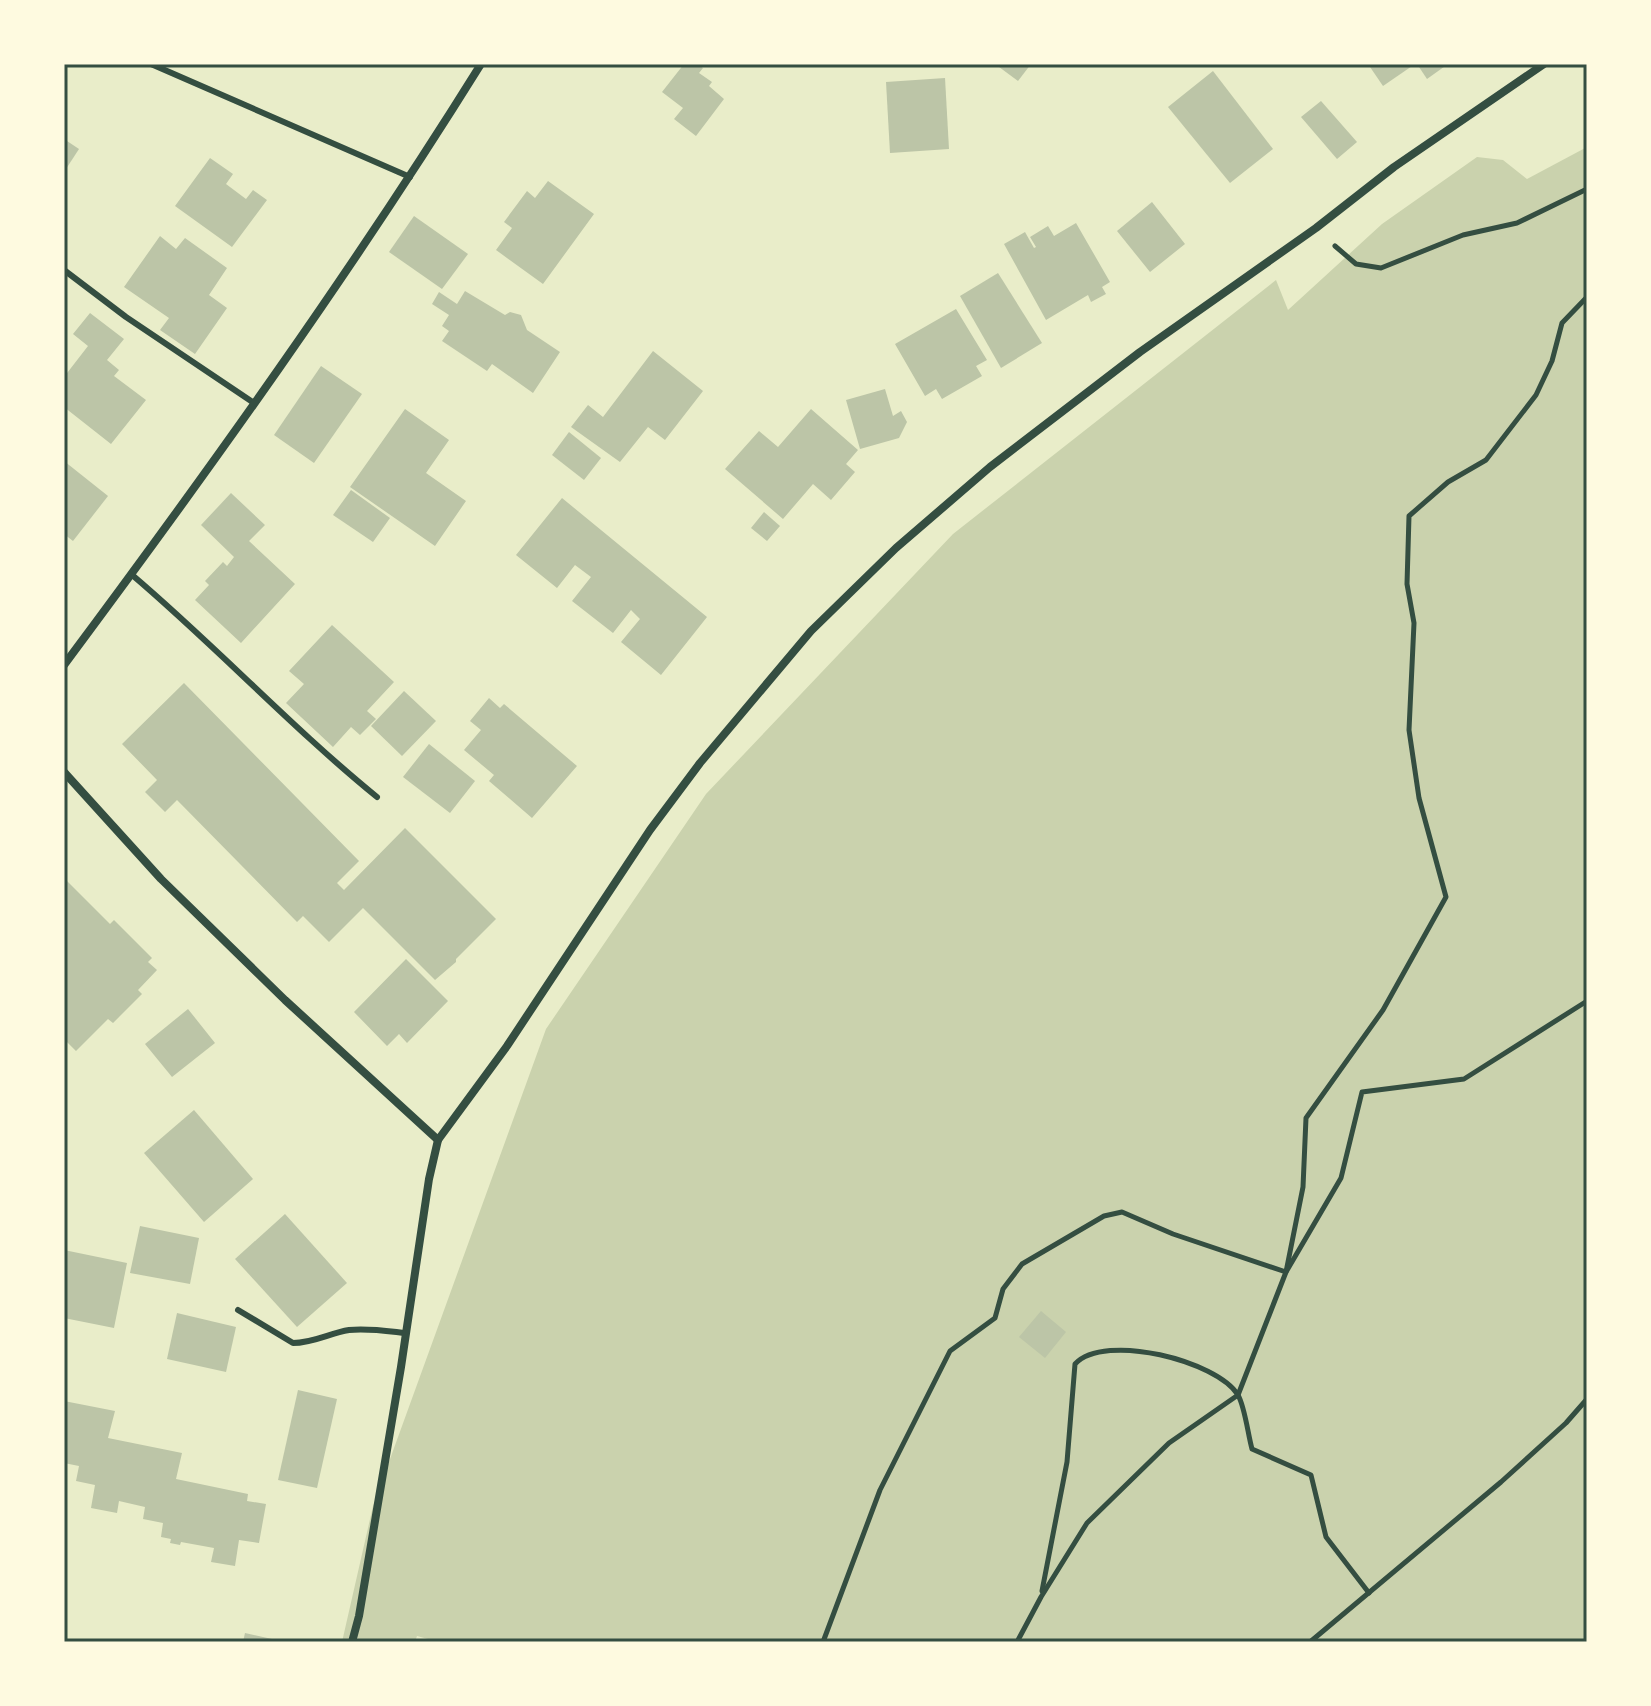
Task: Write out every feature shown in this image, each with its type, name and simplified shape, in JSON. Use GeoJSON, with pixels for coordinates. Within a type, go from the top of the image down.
{"type":"FeatureCollection","features":[{"type":"Feature","properties":{"kind":"street"},"geometry":{"type":"LineString","coordinates":[[64,665],[254,403],[410,177],[481,64]]}},
{"type":"Feature","properties":{"kind":"street"},"geometry":{"type":"LineString","coordinates":[[352,1642],[359,1616],[429,1179],[438,1140],[507,1046],[650,830],[700,763],[811,631],[896,548],[990,467],[1140,352],[1316,228],[1394,167],[1544,64]]}},
{"type":"Feature","properties":{"kind":"street"},"geometry":{"type":"LineString","coordinates":[[64,772],[195,912],[438,1140]]}},
{"type":"Feature","properties":{"kind":"lane"},"geometry":{"type":"LineString","coordinates":[[151,64],[410,177]]}},
{"type":"Feature","properties":{"kind":"lane"},"geometry":{"type":"LineString","coordinates":[[64,270],[126,317],[254,403]]}},
{"type":"Feature","properties":{"kind":"lane"},"geometry":{"type":"LineString","coordinates":[[131,574],[176,612],[330,759],[377,797]]}},
{"type":"Feature","properties":{"kind":"lane"},"geometry":{"type":"LineString","coordinates":[[238,1310],[293,1343],[347,1331],[375,1329],[406,1333]]}},
{"type":"Feature","properties":{"kind":"path"},"geometry":{"type":"LineString","coordinates":[[1316,228],[1356,264],[1381,268],[1463,235],[1517,223],[1587,189]]}},
{"type":"Feature","properties":{"kind":"path"},"geometry":{"type":"LineString","coordinates":[[1286,1272],[1303,1187],[1306,1118],[1383,1010],[1446,897],[1419,798],[1409,730],[1414,623],[1407,584],[1409,516],[1448,482],[1486,460],[1536,395],[1552,361],[1562,323],[1587,297]]}},
{"type":"Feature","properties":{"kind":"path"},"geometry":{"type":"LineString","coordinates":[[1017,1642],[1087,1523],[1169,1443],[1238,1395],[1286,1272],[1341,1178],[1362,1092],[1464,1079],[1587,1001]]}},
{"type":"Feature","properties":{"kind":"path"},"geometry":{"type":"LineString","coordinates":[[823,1642],[880,1490],[950,1351],[995,1318],[1003,1289],[1022,1264],[1104,1216],[1122,1212],[1173,1234],[1286,1272]]}},
{"type":"Feature","properties":{"kind":"path"},"geometry":{"type":"LineString","coordinates":[[1041,1597],[1067,1462],[1075,1364],[1093,1353],[1127,1349],[1149,1351],[1219,1378],[1238,1395],[1252,1449],[1311,1475],[1326,1537],[1369,1593]]}},
{"type":"Feature","properties":{"kind":"path"},"geometry":{"type":"LineString","coordinates":[[1314,1641],[1512,1472],[1566,1423],[1587,1399]]}},
{"type":"Feature","properties":{"kind":"green space"},"geometry":{"type":"Polygon","coordinates":[[[1587,147],[1587,1642],[439,1642],[417,1636],[415,1642],[342,1642],[373,1506],[546,1029],[706,794],[953,534],[1276,280],[1288,310],[1382,224],[1477,157],[1503,160],[1527,179],[1587,147]]]}},
{"type":"Feature","properties":{"kind":"building"},"geometry":{"type":"Polygon","coordinates":[[[684,64],[697,64],[703,68],[699,73],[712,82],[709,86],[724,99],[696,136],[674,119],[683,108],[662,92],[684,64]]]}},
{"type":"Feature","properties":{"kind":"building"},"geometry":{"type":"Polygon","coordinates":[[[995,64],[1031,64],[1018,81],[995,64]]]}},
{"type":"Feature","properties":{"kind":"building"},"geometry":{"type":"Polygon","coordinates":[[[1368,64],[1415,64],[1383,86],[1368,64]]]}},
{"type":"Feature","properties":{"kind":"building"},"geometry":{"type":"Polygon","coordinates":[[[1417,64],[1448,64],[1427,79],[1417,64]]]}},
{"type":"Feature","properties":{"kind":"building"},"geometry":{"type":"Polygon","coordinates":[[[1213,71],[1273,149],[1230,183],[1168,107],[1213,71]]]}},
{"type":"Feature","properties":{"kind":"building"},"geometry":{"type":"Polygon","coordinates":[[[945,78],[949,149],[890,153],[886,82],[945,78]]]}},
{"type":"Feature","properties":{"kind":"building"},"geometry":{"type":"Polygon","coordinates":[[[1321,101],[1357,142],[1337,159],[1301,117],[1321,101]]]}},
{"type":"Feature","properties":{"kind":"building"},"geometry":{"type":"Polygon","coordinates":[[[64,139],[79,149],[64,172],[64,139]]]}},
{"type":"Feature","properties":{"kind":"building"},"geometry":{"type":"Polygon","coordinates":[[[210,158],[233,174],[226,184],[246,199],[253,190],[267,200],[232,247],[175,206],[210,158]]]}},
{"type":"Feature","properties":{"kind":"building"},"geometry":{"type":"Polygon","coordinates":[[[548,181],[594,214],[543,284],[496,250],[512,228],[504,222],[527,191],[535,198],[548,181]]]}},
{"type":"Feature","properties":{"kind":"building"},"geometry":{"type":"Polygon","coordinates":[[[1152,202],[1185,244],[1150,272],[1117,231],[1152,202]]]}},
{"type":"Feature","properties":{"kind":"building"},"geometry":{"type":"Polygon","coordinates":[[[414,216],[468,254],[442,289],[389,252],[414,216]]]}},
{"type":"Feature","properties":{"kind":"building"},"geometry":{"type":"Polygon","coordinates":[[[1076,223],[1110,282],[1102,287],[1106,294],[1091,302],[1088,295],[1046,320],[1004,244],[1025,232],[1034,248],[1030,237],[1048,226],[1054,236],[1076,223]]]}},
{"type":"Feature","properties":{"kind":"building"},"geometry":{"type":"Polygon","coordinates":[[[160,236],[176,249],[185,238],[227,268],[209,295],[227,308],[195,354],[160,330],[169,318],[124,287],[160,236]]]}},
{"type":"Feature","properties":{"kind":"building"},"geometry":{"type":"Polygon","coordinates":[[[998,273],[1042,343],[1001,368],[960,296],[998,273]]]}},
{"type":"Feature","properties":{"kind":"building"},"geometry":{"type":"Polygon","coordinates":[[[465,291],[505,315],[510,312],[521,315],[527,330],[560,352],[533,393],[492,364],[487,371],[442,341],[449,331],[442,326],[449,315],[432,304],[439,292],[457,304],[465,291]]]}},
{"type":"Feature","properties":{"kind":"building"},"geometry":{"type":"Polygon","coordinates":[[[956,309],[987,360],[976,366],[982,376],[942,399],[936,389],[925,396],[895,344],[956,309]]]}},
{"type":"Feature","properties":{"kind":"building"},"geometry":{"type":"Polygon","coordinates":[[[90,313],[124,339],[107,360],[119,370],[114,376],[146,400],[111,444],[64,407],[64,377],[88,346],[73,334],[90,313]]]}},
{"type":"Feature","properties":{"kind":"building"},"geometry":{"type":"Polygon","coordinates":[[[653,351],[703,391],[665,440],[648,427],[620,462],[571,427],[588,405],[603,417],[653,351]]]}},
{"type":"Feature","properties":{"kind":"building"},"geometry":{"type":"Polygon","coordinates":[[[321,366],[362,394],[314,463],[274,435],[321,366]]]}},
{"type":"Feature","properties":{"kind":"building"},"geometry":{"type":"Polygon","coordinates":[[[885,389],[893,416],[901,411],[907,422],[899,438],[860,449],[846,400],[885,389]]]}},
{"type":"Feature","properties":{"kind":"building"},"geometry":{"type":"Polygon","coordinates":[[[405,409],[449,440],[426,473],[466,501],[435,546],[350,487],[405,409]]]}},
{"type":"Feature","properties":{"kind":"building"},"geometry":{"type":"Polygon","coordinates":[[[811,409],[858,450],[846,464],[855,472],[831,500],[813,484],[783,519],[725,469],[759,431],[778,447],[811,409]]]}},
{"type":"Feature","properties":{"kind":"building"},"geometry":{"type":"Polygon","coordinates":[[[569,432],[601,458],[584,480],[552,455],[569,432]]]}},
{"type":"Feature","properties":{"kind":"building"},"geometry":{"type":"Polygon","coordinates":[[[64,461],[108,496],[73,541],[64,534],[64,461]]]}},
{"type":"Feature","properties":{"kind":"building"},"geometry":{"type":"Polygon","coordinates":[[[351,490],[390,518],[373,542],[333,515],[351,490]]]}},
{"type":"Feature","properties":{"kind":"building"},"geometry":{"type":"Polygon","coordinates":[[[231,493],[265,525],[249,541],[295,584],[241,643],[195,600],[209,585],[205,581],[223,562],[227,566],[234,557],[201,525],[231,493]]]}},
{"type":"Feature","properties":{"kind":"building"},"geometry":{"type":"Polygon","coordinates":[[[562,498],[707,617],[661,675],[621,642],[640,619],[631,610],[613,633],[572,601],[591,577],[575,565],[557,588],[516,555],[562,498]]]}},
{"type":"Feature","properties":{"kind":"building"},"geometry":{"type":"Polygon","coordinates":[[[764,512],[780,526],[767,541],[751,528],[764,512]]]}},
{"type":"Feature","properties":{"kind":"building"},"geometry":{"type":"Polygon","coordinates":[[[332,625],[394,682],[367,711],[376,719],[360,735],[351,727],[333,747],[286,703],[304,684],[289,671],[332,625]]]}},
{"type":"Feature","properties":{"kind":"building"},"geometry":{"type":"Polygon","coordinates":[[[184,683],[359,861],[337,883],[344,890],[405,828],[496,919],[435,980],[363,908],[329,942],[303,916],[297,922],[177,800],[165,812],[145,792],[157,780],[122,744],[184,683]]]}},
{"type":"Feature","properties":{"kind":"building"},"geometry":{"type":"Polygon","coordinates":[[[404,691],[436,721],[402,756],[371,726],[404,691]]]}},
{"type":"Feature","properties":{"kind":"building"},"geometry":{"type":"Polygon","coordinates":[[[489,698],[500,708],[504,704],[577,766],[532,818],[489,781],[494,775],[464,750],[481,730],[470,721],[489,698]]]}},
{"type":"Feature","properties":{"kind":"building"},"geometry":{"type":"Polygon","coordinates":[[[429,744],[475,781],[450,813],[403,777],[429,744]]]}},
{"type":"Feature","properties":{"kind":"building"},"geometry":{"type":"Polygon","coordinates":[[[64,878],[110,924],[114,920],[152,958],[148,962],[157,970],[138,990],[142,994],[113,1023],[108,1019],[76,1051],[64,1039],[64,878]]]}},
{"type":"Feature","properties":{"kind":"building"},"geometry":{"type":"Polygon","coordinates":[[[406,959],[448,1001],[407,1043],[399,1034],[387,1046],[354,1012],[406,959]]]}},
{"type":"Feature","properties":{"kind":"building"},"geometry":{"type":"Polygon","coordinates":[[[188,1009],[215,1043],[172,1077],[145,1044],[188,1009]]]}},
{"type":"Feature","properties":{"kind":"building"},"geometry":{"type":"Polygon","coordinates":[[[194,1110],[253,1179],[204,1222],[144,1153],[194,1110]]]}},
{"type":"Feature","properties":{"kind":"building"},"geometry":{"type":"Polygon","coordinates":[[[285,1214],[347,1283],[297,1327],[235,1259],[285,1214]]]}},
{"type":"Feature","properties":{"kind":"building"},"geometry":{"type":"Polygon","coordinates":[[[140,1226],[199,1238],[190,1284],[130,1273],[140,1226]]]}},
{"type":"Feature","properties":{"kind":"building"},"geometry":{"type":"Polygon","coordinates":[[[64,1250],[127,1263],[114,1328],[64,1318],[64,1250]]]}},
{"type":"Feature","properties":{"kind":"building"},"geometry":{"type":"Polygon","coordinates":[[[1041,1311],[1066,1332],[1045,1358],[1019,1337],[1041,1311]]]}},
{"type":"Feature","properties":{"kind":"building"},"geometry":{"type":"Polygon","coordinates":[[[177,1313],[236,1327],[226,1372],[167,1359],[177,1313]]]}},
{"type":"Feature","properties":{"kind":"building"},"geometry":{"type":"Polygon","coordinates":[[[298,1390],[337,1399],[317,1488],[278,1480],[298,1390]]]}},
{"type":"Feature","properties":{"kind":"building"},"geometry":{"type":"Polygon","coordinates":[[[64,1401],[115,1411],[108,1438],[182,1453],[176,1479],[248,1494],[247,1501],[266,1504],[259,1543],[239,1540],[235,1566],[211,1562],[214,1548],[170,1543],[171,1539],[161,1537],[163,1523],[143,1519],[145,1507],[119,1501],[117,1513],[91,1508],[95,1485],[76,1481],[79,1466],[64,1463],[64,1401]]]}},
{"type":"Feature","properties":{"kind":"building"},"geometry":{"type":"Polygon","coordinates":[[[245,1633],[281,1641],[281,1642],[243,1642],[245,1633]]]}}]}
